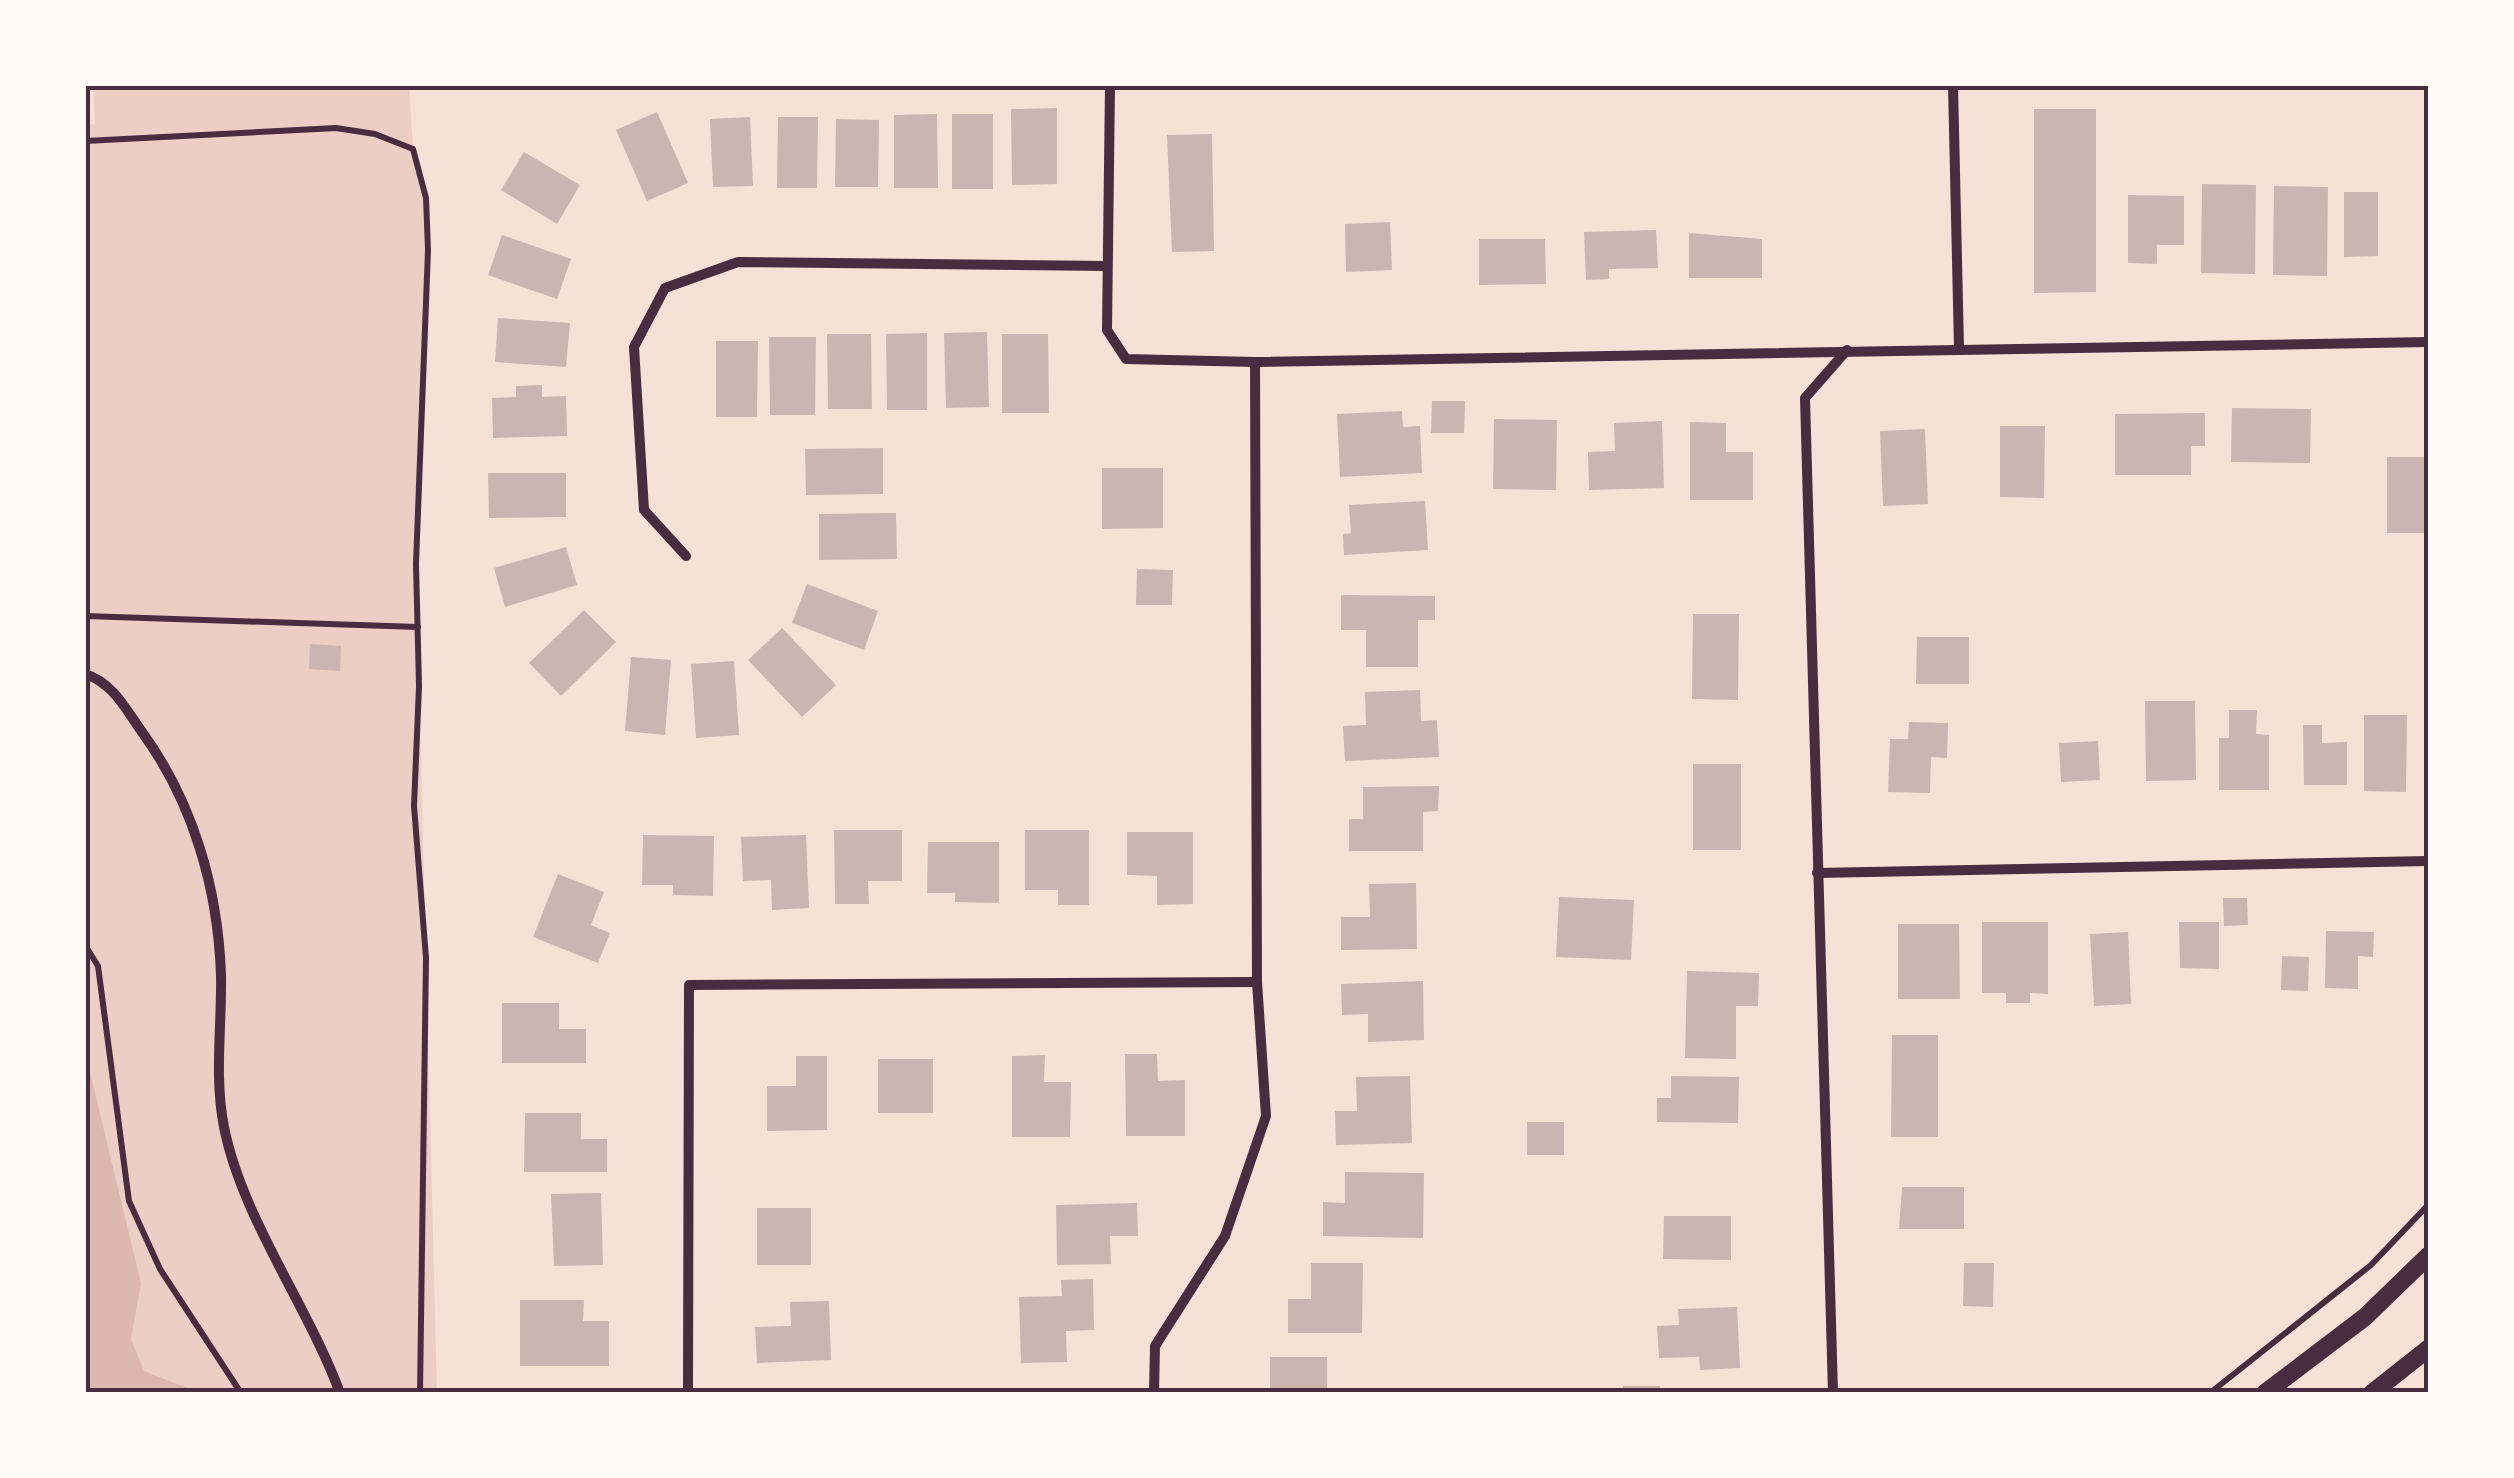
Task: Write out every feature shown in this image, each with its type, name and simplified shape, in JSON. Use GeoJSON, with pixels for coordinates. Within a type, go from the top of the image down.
{"type":"FeatureCollection","features":[{"type":"Feature","properties":{"kind":"street"},"geometry":{"type":"LineString","coordinates":[[1110,85],[1107,330],[1126,359],[1255,362],[2429,342]]}},
{"type":"Feature","properties":{"kind":"street"},"geometry":{"type":"LineString","coordinates":[[1954,85],[1960,348]]}},
{"type":"Feature","properties":{"kind":"street"},"geometry":{"type":"LineString","coordinates":[[686,556],[644,510],[634,347],[665,288],[738,262],[1106,266]]}},
{"type":"Feature","properties":{"kind":"street"},"geometry":{"type":"LineString","coordinates":[[1833,1393],[1805,398],[1847,350]]}},
{"type":"Feature","properties":{"kind":"street"},"geometry":{"type":"LineString","coordinates":[[1154,1393],[1155,1346],[1225,1236],[1266,1116],[1257,982],[1255,362]]}},
{"type":"Feature","properties":{"kind":"street"},"geometry":{"type":"LineString","coordinates":[[85,674],[105,681],[150,743],[194,824],[215,908],[221,976],[217,1059],[224,1130],[250,1202],[320,1341],[340,1393]]}},
{"type":"Feature","properties":{"kind":"street"},"geometry":{"type":"LineString","coordinates":[[1817,873],[2429,861]]}},
{"type":"Feature","properties":{"kind":"street"},"geometry":{"type":"LineString","coordinates":[[688,1393],[689,985],[1257,982]]}},
{"type":"Feature","properties":{"kind":"street"},"geometry":{"type":"LineString","coordinates":[[2265,1393],[2366,1317],[2429,1255]]}},
{"type":"Feature","properties":{"kind":"street"},"geometry":{"type":"LineString","coordinates":[[2372,1393],[2429,1348]]}},
{"type":"Feature","properties":{"kind":"path"},"geometry":{"type":"LineString","coordinates":[[85,141],[336,128],[375,134],[412,149],[426,198],[428,250],[414,806],[426,958],[420,1393]]}},
{"type":"Feature","properties":{"kind":"path"},"geometry":{"type":"LineString","coordinates":[[85,616],[418,627]]}},
{"type":"Feature","properties":{"kind":"path"},"geometry":{"type":"LineString","coordinates":[[85,945],[98,966],[130,1201],[160,1269],[241,1393]]}},
{"type":"Feature","properties":{"kind":"path"},"geometry":{"type":"LineString","coordinates":[[2210,1393],[2371,1265],[2429,1204]]}},
{"type":"Feature","properties":{"kind":"shaded area"},"geometry":{"type":"Polygon","coordinates":[[[93,85],[409,85],[413,149],[426,198],[428,250],[416,564],[437,1393],[85,1393],[85,125],[95,124],[93,85]]]}},
{"type":"Feature","properties":{"kind":"shaded area"},"geometry":{"type":"Polygon","coordinates":[[[85,1052],[141,1283],[131,1339],[144,1371],[200,1393],[85,1393],[85,1052]]]}},
{"type":"Feature","properties":{"kind":"building"},"geometry":{"type":"Polygon","coordinates":[[[1057,108],[1057,184],[1012,185],[1011,109],[1057,108]]]}},
{"type":"Feature","properties":{"kind":"building"},"geometry":{"type":"Polygon","coordinates":[[[2034,109],[2096,109],[2096,292],[2034,293],[2034,109]]]}},
{"type":"Feature","properties":{"kind":"building"},"geometry":{"type":"Polygon","coordinates":[[[657,112],[688,183],[647,201],[616,130],[657,112]]]}},
{"type":"Feature","properties":{"kind":"building"},"geometry":{"type":"Polygon","coordinates":[[[937,114],[938,188],[894,188],[894,115],[937,114]]]}},
{"type":"Feature","properties":{"kind":"building"},"geometry":{"type":"Polygon","coordinates":[[[952,114],[993,114],[993,189],[952,189],[952,114]]]}},
{"type":"Feature","properties":{"kind":"building"},"geometry":{"type":"Polygon","coordinates":[[[750,117],[753,186],[713,187],[710,119],[750,117]]]}},
{"type":"Feature","properties":{"kind":"building"},"geometry":{"type":"Polygon","coordinates":[[[778,117],[818,117],[817,188],[777,188],[778,117]]]}},
{"type":"Feature","properties":{"kind":"building"},"geometry":{"type":"Polygon","coordinates":[[[836,119],[879,120],[878,187],[835,187],[836,119]]]}},
{"type":"Feature","properties":{"kind":"building"},"geometry":{"type":"Polygon","coordinates":[[[1212,134],[1214,251],[1172,252],[1167,135],[1212,134]]]}},
{"type":"Feature","properties":{"kind":"building"},"geometry":{"type":"Polygon","coordinates":[[[524,152],[580,185],[557,224],[501,190],[524,152]]]}},
{"type":"Feature","properties":{"kind":"building"},"geometry":{"type":"Polygon","coordinates":[[[2202,184],[2256,185],[2255,274],[2201,273],[2202,184]]]}},
{"type":"Feature","properties":{"kind":"building"},"geometry":{"type":"Polygon","coordinates":[[[2274,186],[2328,187],[2327,276],[2273,275],[2274,186]]]}},
{"type":"Feature","properties":{"kind":"building"},"geometry":{"type":"Polygon","coordinates":[[[2344,192],[2378,192],[2378,256],[2344,257],[2344,192]]]}},
{"type":"Feature","properties":{"kind":"building"},"geometry":{"type":"Polygon","coordinates":[[[2128,195],[2184,196],[2184,245],[2157,245],[2157,264],[2128,263],[2128,195]]]}},
{"type":"Feature","properties":{"kind":"building"},"geometry":{"type":"Polygon","coordinates":[[[1390,222],[1392,270],[1346,272],[1345,224],[1390,222]]]}},
{"type":"Feature","properties":{"kind":"building"},"geometry":{"type":"Polygon","coordinates":[[[1656,230],[1658,268],[1609,269],[1609,279],[1586,280],[1584,232],[1656,230]]]}},
{"type":"Feature","properties":{"kind":"building"},"geometry":{"type":"Polygon","coordinates":[[[1689,233],[1762,239],[1762,278],[1689,278],[1689,233]]]}},
{"type":"Feature","properties":{"kind":"building"},"geometry":{"type":"Polygon","coordinates":[[[502,235],[571,259],[557,299],[488,275],[502,235]]]}},
{"type":"Feature","properties":{"kind":"building"},"geometry":{"type":"Polygon","coordinates":[[[1479,239],[1545,239],[1546,284],[1479,285],[1479,239]]]}},
{"type":"Feature","properties":{"kind":"building"},"geometry":{"type":"Polygon","coordinates":[[[498,318],[570,323],[566,367],[495,362],[498,318]]]}},
{"type":"Feature","properties":{"kind":"building"},"geometry":{"type":"Polygon","coordinates":[[[987,332],[989,407],[946,408],[944,333],[987,332]]]}},
{"type":"Feature","properties":{"kind":"building"},"geometry":{"type":"Polygon","coordinates":[[[927,333],[927,410],[887,410],[886,334],[927,333]]]}},
{"type":"Feature","properties":{"kind":"building"},"geometry":{"type":"Polygon","coordinates":[[[827,334],[871,334],[872,409],[828,409],[827,334]]]}},
{"type":"Feature","properties":{"kind":"building"},"geometry":{"type":"Polygon","coordinates":[[[1002,334],[1048,334],[1049,413],[1002,413],[1002,334]]]}},
{"type":"Feature","properties":{"kind":"building"},"geometry":{"type":"Polygon","coordinates":[[[769,337],[816,337],[815,415],[770,415],[769,337]]]}},
{"type":"Feature","properties":{"kind":"building"},"geometry":{"type":"Polygon","coordinates":[[[716,341],[758,341],[757,417],[716,417],[716,341]]]}},
{"type":"Feature","properties":{"kind":"building"},"geometry":{"type":"Polygon","coordinates":[[[542,385],[542,397],[566,396],[567,436],[493,438],[492,398],[516,397],[516,386],[542,385]]]}},
{"type":"Feature","properties":{"kind":"building"},"geometry":{"type":"Polygon","coordinates":[[[1432,401],[1465,401],[1464,433],[1431,433],[1432,401]]]}},
{"type":"Feature","properties":{"kind":"building"},"geometry":{"type":"Polygon","coordinates":[[[2232,408],[2311,409],[2310,463],[2231,462],[2232,408]]]}},
{"type":"Feature","properties":{"kind":"building"},"geometry":{"type":"Polygon","coordinates":[[[1402,411],[1403,427],[1420,426],[1422,473],[1340,477],[1337,414],[1402,411]]]}},
{"type":"Feature","properties":{"kind":"building"},"geometry":{"type":"Polygon","coordinates":[[[2205,413],[2205,446],[2191,446],[2191,475],[2115,475],[2115,414],[2205,413]]]}},
{"type":"Feature","properties":{"kind":"building"},"geometry":{"type":"Polygon","coordinates":[[[1494,419],[1557,420],[1556,490],[1493,489],[1494,419]]]}},
{"type":"Feature","properties":{"kind":"building"},"geometry":{"type":"Polygon","coordinates":[[[1662,421],[1664,488],[1589,490],[1588,452],[1615,451],[1614,423],[1662,421]]]}},
{"type":"Feature","properties":{"kind":"building"},"geometry":{"type":"Polygon","coordinates":[[[1690,422],[1726,423],[1726,452],[1753,452],[1753,500],[1690,500],[1690,422]]]}},
{"type":"Feature","properties":{"kind":"building"},"geometry":{"type":"Polygon","coordinates":[[[2000,426],[2045,426],[2044,498],[2000,497],[2000,426]]]}},
{"type":"Feature","properties":{"kind":"building"},"geometry":{"type":"Polygon","coordinates":[[[1925,429],[1928,504],[1883,506],[1880,431],[1925,429]]]}},
{"type":"Feature","properties":{"kind":"building"},"geometry":{"type":"Polygon","coordinates":[[[883,448],[883,494],[806,495],[805,449],[883,448]]]}},
{"type":"Feature","properties":{"kind":"building"},"geometry":{"type":"Polygon","coordinates":[[[2387,457],[2429,457],[2429,533],[2387,533],[2387,457]]]}},
{"type":"Feature","properties":{"kind":"building"},"geometry":{"type":"Polygon","coordinates":[[[1102,468],[1163,468],[1163,528],[1102,529],[1102,468]]]}},
{"type":"Feature","properties":{"kind":"building"},"geometry":{"type":"Polygon","coordinates":[[[488,473],[566,473],[566,517],[489,518],[488,473]]]}},
{"type":"Feature","properties":{"kind":"building"},"geometry":{"type":"Polygon","coordinates":[[[1425,501],[1428,550],[1344,555],[1343,534],[1351,533],[1349,505],[1425,501]]]}},
{"type":"Feature","properties":{"kind":"building"},"geometry":{"type":"Polygon","coordinates":[[[896,513],[897,559],[819,560],[819,514],[896,513]]]}},
{"type":"Feature","properties":{"kind":"building"},"geometry":{"type":"Polygon","coordinates":[[[566,547],[577,585],[505,607],[494,568],[566,547]]]}},
{"type":"Feature","properties":{"kind":"building"},"geometry":{"type":"Polygon","coordinates":[[[1137,569],[1173,570],[1172,605],[1136,605],[1137,569]]]}},
{"type":"Feature","properties":{"kind":"building"},"geometry":{"type":"Polygon","coordinates":[[[807,584],[878,611],[864,650],[792,623],[807,584]]]}},
{"type":"Feature","properties":{"kind":"building"},"geometry":{"type":"Polygon","coordinates":[[[1341,595],[1435,596],[1435,620],[1418,620],[1418,667],[1366,667],[1366,630],[1341,630],[1341,595]]]}},
{"type":"Feature","properties":{"kind":"building"},"geometry":{"type":"Polygon","coordinates":[[[584,610],[616,642],[561,696],[529,663],[584,610]]]}},
{"type":"Feature","properties":{"kind":"building"},"geometry":{"type":"Polygon","coordinates":[[[1693,614],[1739,614],[1738,700],[1692,699],[1693,614]]]}},
{"type":"Feature","properties":{"kind":"building"},"geometry":{"type":"Polygon","coordinates":[[[782,628],[836,685],[802,717],[748,660],[782,628]]]}},
{"type":"Feature","properties":{"kind":"building"},"geometry":{"type":"Polygon","coordinates":[[[1917,637],[1969,637],[1969,684],[1916,684],[1917,637]]]}},
{"type":"Feature","properties":{"kind":"building"},"geometry":{"type":"Polygon","coordinates":[[[310,644],[341,646],[340,671],[309,669],[310,644]]]}},
{"type":"Feature","properties":{"kind":"building"},"geometry":{"type":"Polygon","coordinates":[[[631,657],[671,660],[665,735],[625,731],[631,657]]]}},
{"type":"Feature","properties":{"kind":"building"},"geometry":{"type":"Polygon","coordinates":[[[734,661],[739,735],[696,738],[691,664],[734,661]]]}},
{"type":"Feature","properties":{"kind":"building"},"geometry":{"type":"Polygon","coordinates":[[[1420,690],[1421,721],[1437,720],[1439,757],[1345,761],[1343,726],[1366,725],[1365,692],[1420,690]]]}},
{"type":"Feature","properties":{"kind":"building"},"geometry":{"type":"Polygon","coordinates":[[[2145,701],[2195,701],[2196,780],[2146,781],[2145,701]]]}},
{"type":"Feature","properties":{"kind":"building"},"geometry":{"type":"Polygon","coordinates":[[[2229,710],[2257,710],[2256,734],[2269,735],[2269,790],[2219,790],[2219,738],[2229,738],[2229,710]]]}},
{"type":"Feature","properties":{"kind":"building"},"geometry":{"type":"Polygon","coordinates":[[[2364,715],[2407,715],[2406,792],[2364,791],[2364,715]]]}},
{"type":"Feature","properties":{"kind":"building"},"geometry":{"type":"Polygon","coordinates":[[[1909,722],[1948,723],[1947,758],[1931,757],[1930,793],[1888,792],[1890,739],[1908,739],[1909,722]]]}},
{"type":"Feature","properties":{"kind":"building"},"geometry":{"type":"Polygon","coordinates":[[[2303,725],[2322,725],[2322,743],[2347,742],[2347,785],[2304,785],[2303,725]]]}},
{"type":"Feature","properties":{"kind":"building"},"geometry":{"type":"Polygon","coordinates":[[[2098,741],[2100,780],[2061,782],[2059,743],[2098,741]]]}},
{"type":"Feature","properties":{"kind":"building"},"geometry":{"type":"Polygon","coordinates":[[[1693,764],[1741,764],[1741,850],[1693,850],[1693,764]]]}},
{"type":"Feature","properties":{"kind":"building"},"geometry":{"type":"Polygon","coordinates":[[[1439,786],[1438,811],[1423,812],[1423,851],[1349,851],[1349,819],[1363,819],[1363,787],[1439,786]]]}},
{"type":"Feature","properties":{"kind":"building"},"geometry":{"type":"Polygon","coordinates":[[[834,830],[902,830],[902,881],[868,881],[869,904],[835,904],[834,830]]]}},
{"type":"Feature","properties":{"kind":"building"},"geometry":{"type":"Polygon","coordinates":[[[1025,830],[1089,830],[1089,905],[1058,905],[1058,890],[1025,890],[1025,830]]]}},
{"type":"Feature","properties":{"kind":"building"},"geometry":{"type":"Polygon","coordinates":[[[1127,832],[1193,832],[1193,904],[1157,905],[1157,876],[1127,875],[1127,832]]]}},
{"type":"Feature","properties":{"kind":"building"},"geometry":{"type":"Polygon","coordinates":[[[643,835],[714,836],[713,896],[673,895],[673,885],[642,885],[643,835]]]}},
{"type":"Feature","properties":{"kind":"building"},"geometry":{"type":"Polygon","coordinates":[[[806,835],[809,908],[772,910],[771,880],[743,881],[741,837],[806,835]]]}},
{"type":"Feature","properties":{"kind":"building"},"geometry":{"type":"Polygon","coordinates":[[[928,842],[999,842],[999,903],[955,902],[955,893],[927,893],[928,842]]]}},
{"type":"Feature","properties":{"kind":"building"},"geometry":{"type":"Polygon","coordinates":[[[558,874],[604,892],[591,925],[610,933],[598,963],[533,937],[558,874]]]}},
{"type":"Feature","properties":{"kind":"building"},"geometry":{"type":"Polygon","coordinates":[[[1416,883],[1417,949],[1341,950],[1341,917],[1370,917],[1369,884],[1416,883]]]}},
{"type":"Feature","properties":{"kind":"building"},"geometry":{"type":"Polygon","coordinates":[[[1559,897],[1634,900],[1631,960],[1556,957],[1559,897]]]}},
{"type":"Feature","properties":{"kind":"building"},"geometry":{"type":"Polygon","coordinates":[[[2223,898],[2247,898],[2248,925],[2224,926],[2223,898]]]}},
{"type":"Feature","properties":{"kind":"building"},"geometry":{"type":"Polygon","coordinates":[[[1982,922],[2048,922],[2048,994],[2030,993],[2030,1003],[2006,1003],[2006,993],[1982,993],[1982,922]]]}},
{"type":"Feature","properties":{"kind":"building"},"geometry":{"type":"Polygon","coordinates":[[[2179,922],[2219,922],[2219,969],[2180,968],[2179,922]]]}},
{"type":"Feature","properties":{"kind":"building"},"geometry":{"type":"Polygon","coordinates":[[[1898,924],[1959,924],[1960,999],[1898,999],[1898,924]]]}},
{"type":"Feature","properties":{"kind":"building"},"geometry":{"type":"Polygon","coordinates":[[[2326,931],[2374,932],[2373,957],[2358,956],[2358,989],[2325,988],[2326,931]]]}},
{"type":"Feature","properties":{"kind":"building"},"geometry":{"type":"Polygon","coordinates":[[[2128,932],[2131,1004],[2094,1006],[2090,934],[2128,932]]]}},
{"type":"Feature","properties":{"kind":"building"},"geometry":{"type":"Polygon","coordinates":[[[2282,956],[2309,957],[2308,991],[2281,990],[2282,956]]]}},
{"type":"Feature","properties":{"kind":"building"},"geometry":{"type":"Polygon","coordinates":[[[1687,971],[1759,973],[1758,1006],[1736,1006],[1736,1059],[1685,1058],[1687,971]]]}},
{"type":"Feature","properties":{"kind":"building"},"geometry":{"type":"Polygon","coordinates":[[[1423,981],[1424,1040],[1368,1042],[1368,1014],[1342,1015],[1341,984],[1423,981]]]}},
{"type":"Feature","properties":{"kind":"building"},"geometry":{"type":"Polygon","coordinates":[[[502,1003],[559,1003],[559,1029],[586,1029],[586,1063],[502,1063],[502,1003]]]}},
{"type":"Feature","properties":{"kind":"building"},"geometry":{"type":"Polygon","coordinates":[[[1892,1035],[1938,1035],[1938,1137],[1891,1137],[1892,1035]]]}},
{"type":"Feature","properties":{"kind":"building"},"geometry":{"type":"Polygon","coordinates":[[[1125,1054],[1157,1054],[1158,1081],[1185,1080],[1185,1136],[1126,1136],[1125,1054]]]}},
{"type":"Feature","properties":{"kind":"building"},"geometry":{"type":"Polygon","coordinates":[[[1045,1055],[1044,1082],[1071,1082],[1070,1137],[1012,1137],[1012,1056],[1045,1055]]]}},
{"type":"Feature","properties":{"kind":"building"},"geometry":{"type":"Polygon","coordinates":[[[796,1056],[827,1056],[827,1130],[767,1131],[767,1086],[796,1086],[796,1056]]]}},
{"type":"Feature","properties":{"kind":"building"},"geometry":{"type":"Polygon","coordinates":[[[878,1059],[933,1059],[933,1113],[878,1113],[878,1059]]]}},
{"type":"Feature","properties":{"kind":"building"},"geometry":{"type":"Polygon","coordinates":[[[1410,1076],[1412,1143],[1336,1145],[1335,1111],[1357,1111],[1356,1077],[1410,1076]]]}},
{"type":"Feature","properties":{"kind":"building"},"geometry":{"type":"Polygon","coordinates":[[[1671,1076],[1739,1077],[1738,1123],[1657,1122],[1657,1098],[1671,1098],[1671,1076]]]}},
{"type":"Feature","properties":{"kind":"building"},"geometry":{"type":"Polygon","coordinates":[[[525,1113],[581,1113],[581,1139],[607,1139],[607,1172],[524,1172],[525,1113]]]}},
{"type":"Feature","properties":{"kind":"building"},"geometry":{"type":"Polygon","coordinates":[[[1527,1122],[1564,1122],[1564,1155],[1527,1155],[1527,1122]]]}},
{"type":"Feature","properties":{"kind":"building"},"geometry":{"type":"Polygon","coordinates":[[[1345,1172],[1424,1173],[1423,1238],[1323,1236],[1323,1202],[1345,1203],[1345,1172]]]}},
{"type":"Feature","properties":{"kind":"building"},"geometry":{"type":"Polygon","coordinates":[[[1902,1187],[1964,1187],[1964,1229],[1899,1229],[1902,1187]]]}},
{"type":"Feature","properties":{"kind":"building"},"geometry":{"type":"Polygon","coordinates":[[[601,1193],[603,1265],[554,1266],[551,1194],[601,1193]]]}},
{"type":"Feature","properties":{"kind":"building"},"geometry":{"type":"Polygon","coordinates":[[[1137,1203],[1138,1236],[1110,1236],[1111,1264],[1057,1265],[1056,1205],[1137,1203]]]}},
{"type":"Feature","properties":{"kind":"building"},"geometry":{"type":"Polygon","coordinates":[[[757,1208],[811,1208],[811,1265],[757,1265],[757,1208]]]}},
{"type":"Feature","properties":{"kind":"building"},"geometry":{"type":"Polygon","coordinates":[[[1664,1216],[1731,1216],[1731,1260],[1663,1259],[1664,1216]]]}},
{"type":"Feature","properties":{"kind":"building"},"geometry":{"type":"Polygon","coordinates":[[[1311,1263],[1363,1263],[1362,1333],[1288,1333],[1288,1299],[1311,1299],[1311,1263]]]}},
{"type":"Feature","properties":{"kind":"building"},"geometry":{"type":"Polygon","coordinates":[[[1964,1263],[1994,1263],[1993,1307],[1963,1306],[1964,1263]]]}},
{"type":"Feature","properties":{"kind":"building"},"geometry":{"type":"Polygon","coordinates":[[[1093,1279],[1094,1330],[1066,1331],[1067,1362],[1021,1363],[1019,1297],[1062,1296],[1061,1280],[1093,1279]]]}},
{"type":"Feature","properties":{"kind":"building"},"geometry":{"type":"Polygon","coordinates":[[[520,1300],[584,1300],[583,1321],[609,1321],[609,1366],[520,1366],[520,1300]]]}},
{"type":"Feature","properties":{"kind":"building"},"geometry":{"type":"Polygon","coordinates":[[[829,1301],[831,1360],[757,1363],[755,1327],[791,1326],[790,1302],[829,1301]]]}},
{"type":"Feature","properties":{"kind":"building"},"geometry":{"type":"Polygon","coordinates":[[[1737,1307],[1740,1368],[1700,1370],[1699,1357],[1659,1358],[1657,1326],[1679,1325],[1678,1309],[1737,1307]]]}},
{"type":"Feature","properties":{"kind":"building"},"geometry":{"type":"Polygon","coordinates":[[[1270,1357],[1327,1357],[1327,1393],[1270,1393],[1270,1357]]]}},
{"type":"Feature","properties":{"kind":"building"},"geometry":{"type":"Polygon","coordinates":[[[1623,1386],[1660,1386],[1660,1393],[1623,1393],[1623,1386]]]}}]}
